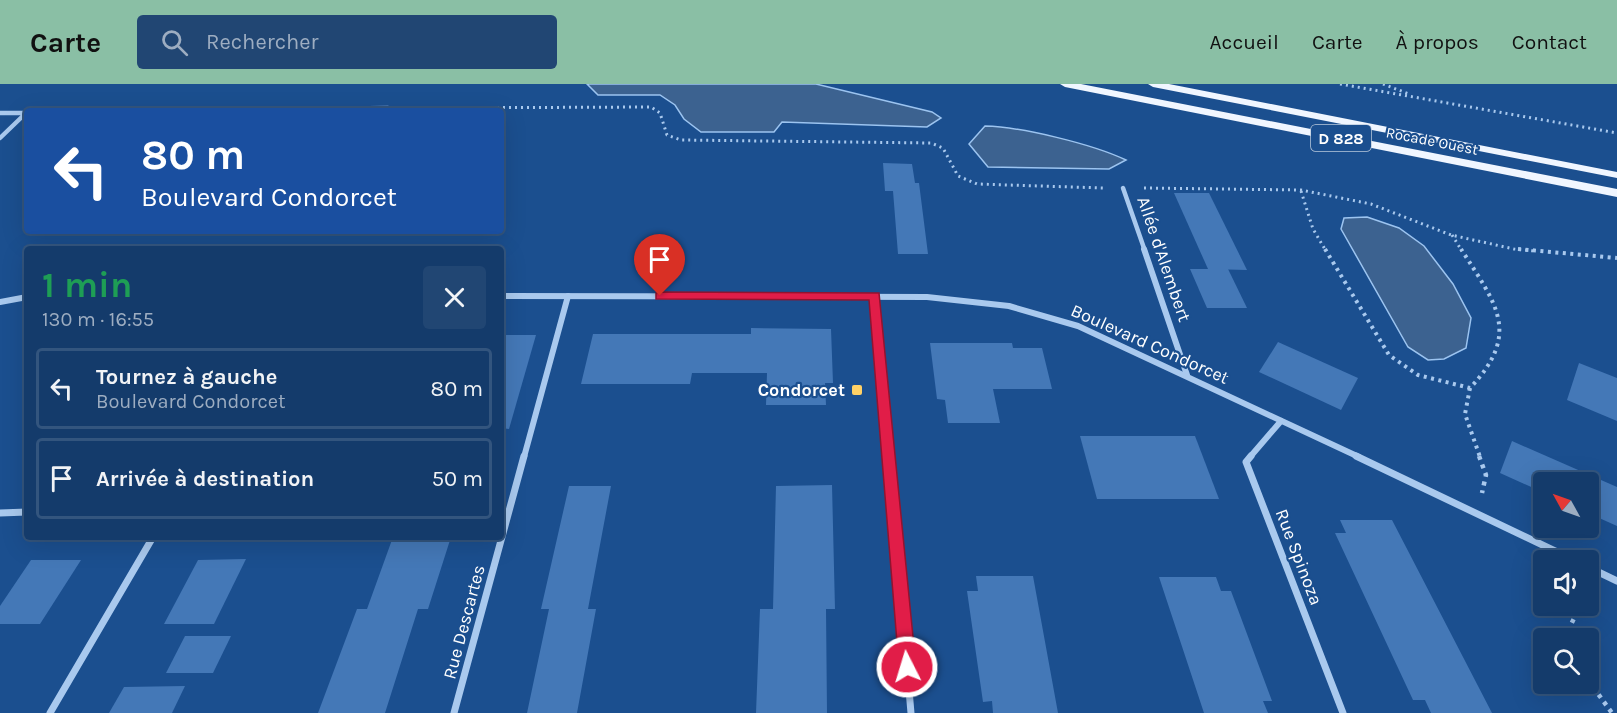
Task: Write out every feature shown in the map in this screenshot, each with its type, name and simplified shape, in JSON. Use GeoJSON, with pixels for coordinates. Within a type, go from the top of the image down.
{"type":"FeatureCollection","features":[{"type":"Feature","properties":{"kind":"main road","name":"Rocade Ouest"},"geometry":{"type":"LineString","coordinates":[[1065,84],[1617,193]]}},
{"type":"Feature","properties":{"kind":"main road","name":"Rocade Ouest"},"geometry":{"type":"LineString","coordinates":[[1153,84],[1617,175]]}},
{"type":"Feature","properties":{"kind":"street"},"geometry":{"type":"LineString","coordinates":[[0,113],[24,113]]}},
{"type":"Feature","properties":{"kind":"street"},"geometry":{"type":"LineString","coordinates":[[0,138],[24,116]]}},
{"type":"Feature","properties":{"kind":"street","name":"Allée d'Alembert"},"geometry":{"type":"LineString","coordinates":[[1124,188],[1187,375]]}},
{"type":"Feature","properties":{"kind":"street","name":"Boulevard Condorcet"},"geometry":{"type":"LineString","coordinates":[[504,296],[927,297],[1009,306],[1078,326],[1187,375],[1553,550]]}},
{"type":"Feature","properties":{"kind":"street","name":"Rue Descartes"},"geometry":{"type":"LineString","coordinates":[[504,530],[568,296]]}},
{"type":"Feature","properties":{"kind":"street"},"geometry":{"type":"LineString","coordinates":[[875,296],[911,713]]}},
{"type":"Feature","properties":{"kind":"street"},"geometry":{"type":"LineString","coordinates":[[0,302],[24,298]]}},
{"type":"Feature","properties":{"kind":"street","name":"Rue Spinoza"},"geometry":{"type":"LineString","coordinates":[[1281,421],[1246,462],[1343,713]]}},
{"type":"Feature","properties":{"kind":"street"},"geometry":{"type":"LineString","coordinates":[[0,513],[24,512]]}},
{"type":"Feature","properties":{"kind":"street"},"geometry":{"type":"LineString","coordinates":[[50,713],[151,540]]}},
{"type":"Feature","properties":{"kind":"street","name":"Rue Descartes"},"geometry":{"type":"LineString","coordinates":[[454,713],[501,540]]}},
{"type":"Feature","properties":{"kind":"street"},"geometry":{"type":"LineString","coordinates":[[1599,572],[1617,581]]}},
{"type":"Feature","properties":{"kind":"path"},"geometry":{"type":"LineString","coordinates":[[1340,84],[1617,133]]}},
{"type":"Feature","properties":{"kind":"path"},"geometry":{"type":"LineString","coordinates":[[1383,84],[1421,98]]}},
{"type":"Feature","properties":{"kind":"path"},"geometry":{"type":"LineString","coordinates":[[388,108],[651,107],[660,113],[667,135],[681,140],[932,142],[943,148],[958,176],[977,184],[1301,190],[1371,204],[1451,235],[1514,249],[1617,258]]}},
{"type":"Feature","properties":{"kind":"path"},"geometry":{"type":"LineString","coordinates":[[1301,190],[1313,229],[1389,355],[1418,375],[1470,388]]}},
{"type":"Feature","properties":{"kind":"path"},"geometry":{"type":"LineString","coordinates":[[1451,235],[1498,312],[1503,331],[1485,375],[1470,388],[1465,414],[1486,475],[1477,514]]}},
{"type":"Feature","properties":{"kind":"path"},"geometry":{"type":"LineString","coordinates":[[1598,694],[1612,713]]}},
{"type":"Feature","properties":{"kind":"water"},"geometry":{"type":"Polygon","coordinates":[[[587,84],[816,84],[932,112],[941,118],[927,127],[782,122],[774,132],[701,132],[684,119],[675,105],[660,95],[598,95],[587,84]]]}},
{"type":"Feature","properties":{"kind":"water"},"geometry":{"type":"Polygon","coordinates":[[[985,126],[1018,129],[1057,137],[1126,160],[1109,169],[988,167],[969,144],[985,126]]]}},
{"type":"Feature","properties":{"kind":"water"},"geometry":{"type":"Polygon","coordinates":[[[1367,217],[1399,228],[1424,246],[1453,284],[1471,318],[1466,348],[1444,359],[1428,360],[1408,347],[1341,229],[1344,218],[1367,217]]]}},
{"type":"Feature","properties":{"kind":"building"},"geometry":{"type":"Polygon","coordinates":[[[883,163],[912,164],[915,183],[919,183],[928,254],[898,254],[893,191],[885,191],[883,163]]]}},
{"type":"Feature","properties":{"kind":"building"},"geometry":{"type":"Polygon","coordinates":[[[1174,193],[1209,193],[1247,270],[1208,269],[1174,193]]]}},
{"type":"Feature","properties":{"kind":"building"},"geometry":{"type":"Polygon","coordinates":[[[1190,269],[1228,269],[1247,308],[1207,308],[1190,269]]]}},
{"type":"Feature","properties":{"kind":"building"},"geometry":{"type":"Polygon","coordinates":[[[751,328],[831,329],[833,383],[825,383],[826,405],[766,405],[767,373],[692,373],[690,384],[581,384],[593,334],[751,334],[751,328]]]}},
{"type":"Feature","properties":{"kind":"building"},"geometry":{"type":"Polygon","coordinates":[[[504,335],[536,335],[509,429],[504,428],[504,335]]]}},
{"type":"Feature","properties":{"kind":"building"},"geometry":{"type":"Polygon","coordinates":[[[1278,342],[1358,378],[1341,410],[1259,372],[1278,342]]]}},
{"type":"Feature","properties":{"kind":"building"},"geometry":{"type":"Polygon","coordinates":[[[930,343],[1012,343],[1013,348],[1042,348],[1052,389],[993,389],[1000,423],[948,423],[945,400],[937,399],[930,343]]]}},
{"type":"Feature","properties":{"kind":"building"},"geometry":{"type":"Polygon","coordinates":[[[1579,363],[1617,378],[1617,421],[1567,400],[1579,363]]]}},
{"type":"Feature","properties":{"kind":"building"},"geometry":{"type":"Polygon","coordinates":[[[1080,436],[1195,436],[1219,499],[1097,499],[1080,436]]]}},
{"type":"Feature","properties":{"kind":"building"},"geometry":{"type":"Polygon","coordinates":[[[1512,441],[1583,472],[1533,472],[1533,488],[1500,473],[1512,441]]]}},
{"type":"Feature","properties":{"kind":"building"},"geometry":{"type":"Polygon","coordinates":[[[1599,479],[1617,487],[1617,526],[1599,518],[1599,479]]]}},
{"type":"Feature","properties":{"kind":"building"},"geometry":{"type":"Polygon","coordinates":[[[832,485],[835,609],[826,609],[827,713],[756,713],[760,609],[773,609],[776,486],[832,485]]]}},
{"type":"Feature","properties":{"kind":"building"},"geometry":{"type":"Polygon","coordinates":[[[569,486],[611,486],[588,609],[596,609],[577,713],[527,713],[549,609],[541,609],[569,486]]]}},
{"type":"Feature","properties":{"kind":"building"},"geometry":{"type":"Polygon","coordinates":[[[1340,520],[1392,520],[1492,713],[1431,713],[1425,700],[1413,700],[1335,533],[1346,533],[1340,520]]]}},
{"type":"Feature","properties":{"kind":"building"},"geometry":{"type":"Polygon","coordinates":[[[392,540],[450,540],[428,609],[418,609],[385,713],[318,713],[357,609],[367,609],[392,540]]]}},
{"type":"Feature","properties":{"kind":"building"},"geometry":{"type":"Polygon","coordinates":[[[246,559],[214,624],[164,624],[198,560],[246,559]]]}},
{"type":"Feature","properties":{"kind":"building"},"geometry":{"type":"Polygon","coordinates":[[[31,560],[81,560],[40,624],[0,624],[0,606],[31,560]]]}},
{"type":"Feature","properties":{"kind":"building"},"geometry":{"type":"Polygon","coordinates":[[[976,576],[1033,576],[1058,713],[993,713],[992,701],[983,702],[967,591],[978,591],[976,576]]]}},
{"type":"Feature","properties":{"kind":"building"},"geometry":{"type":"Polygon","coordinates":[[[1159,577],[1216,577],[1221,591],[1231,591],[1272,701],[1263,701],[1268,713],[1204,713],[1159,577]]]}},
{"type":"Feature","properties":{"kind":"building"},"geometry":{"type":"Polygon","coordinates":[[[185,636],[231,636],[213,673],[166,673],[185,636]]]}},
{"type":"Feature","properties":{"kind":"building"},"geometry":{"type":"Polygon","coordinates":[[[185,686],[172,713],[109,713],[124,687],[185,686]]]}},
{"type":"Feature","properties":{"kind":"place","name":"Condorcet"},"geometry":{"type":"Point","coordinates":[857,390]}},
{"type":"Feature","properties":{"kind":"route"},"geometry":{"type":"LineString","coordinates":[[660,296],[875,296],[907,667]]}}]}
